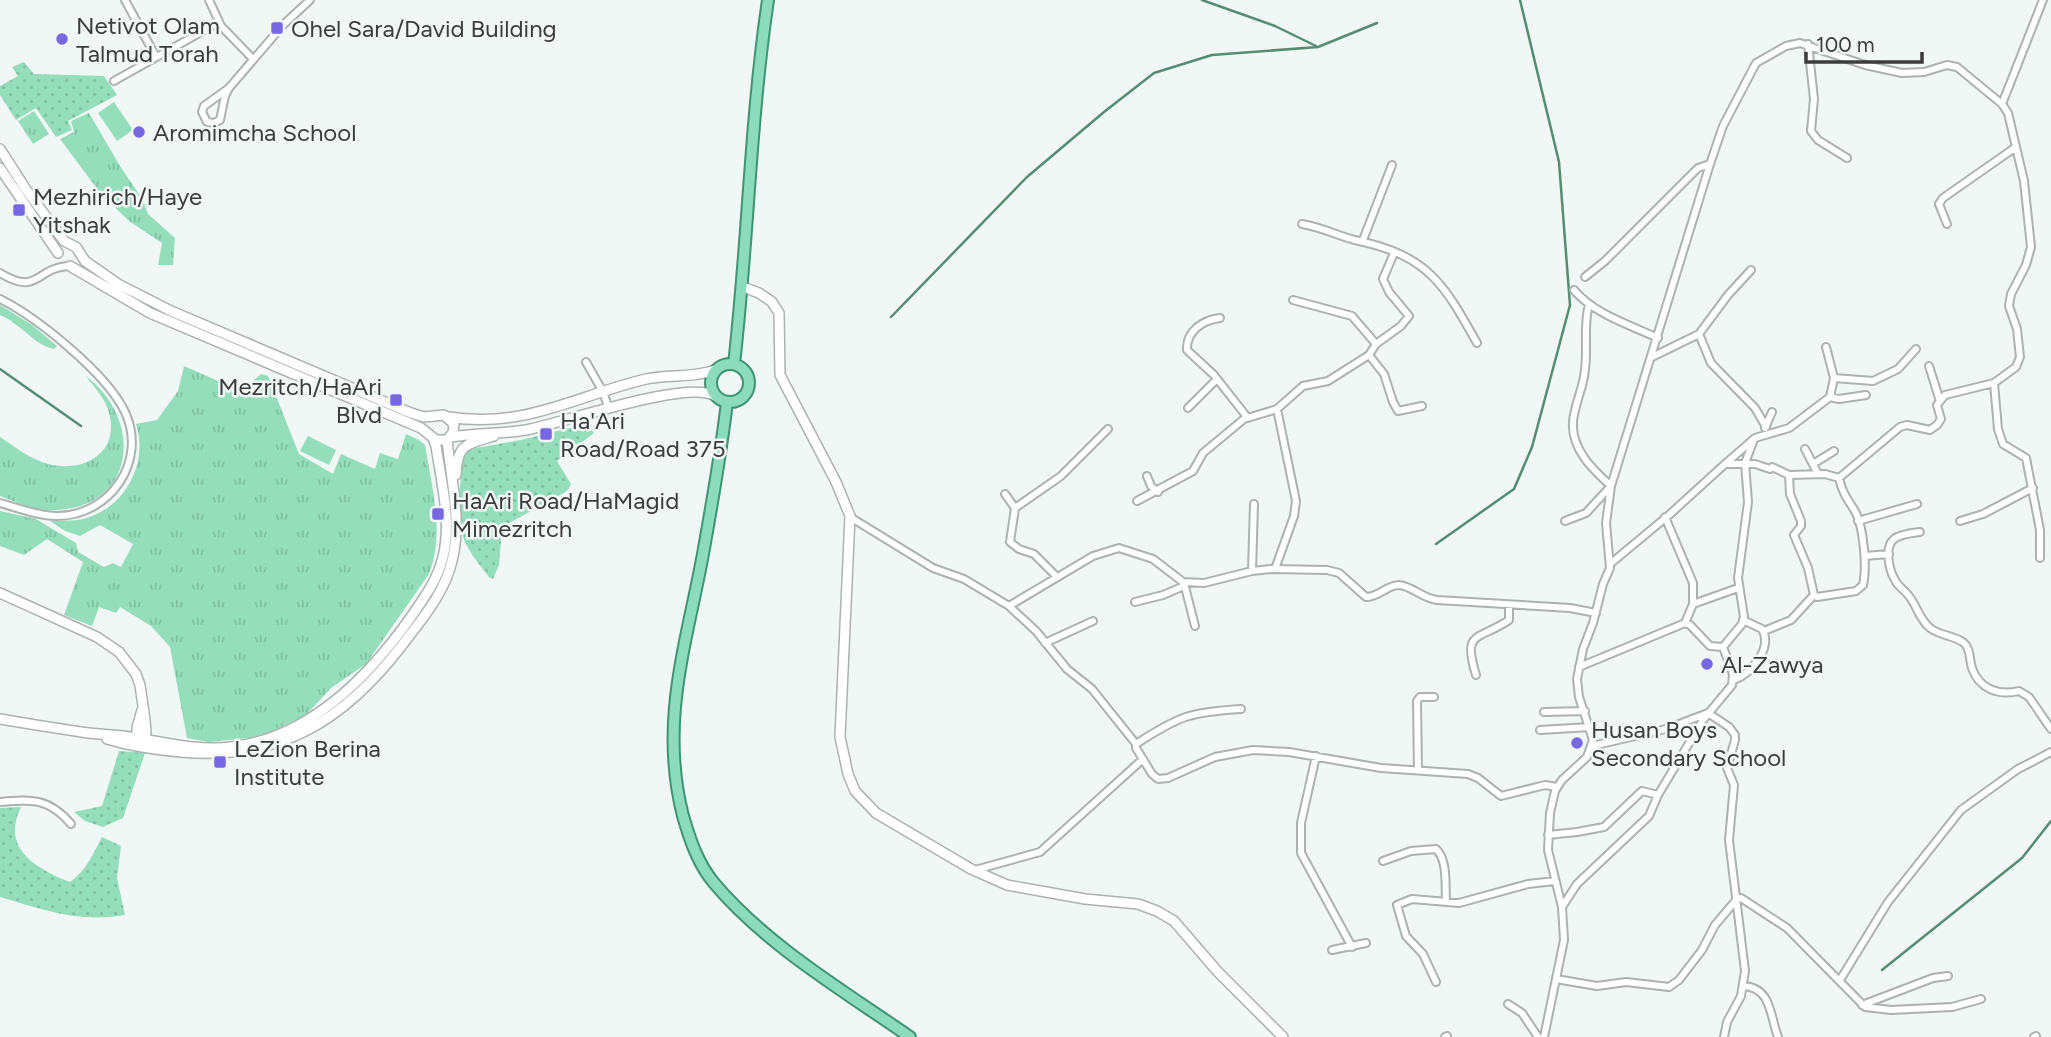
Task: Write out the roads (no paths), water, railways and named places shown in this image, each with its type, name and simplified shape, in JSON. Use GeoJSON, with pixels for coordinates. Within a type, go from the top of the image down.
{"type":"FeatureCollection","features":[{"type":"Feature","properties":{"kind":"main road"},"geometry":{"type":"LineString","coordinates":[[734,364],[743,287],[759,57],[768,0]]}},
{"type":"Feature","properties":{"kind":"main road"},"geometry":{"type":"LineString","coordinates":[[734,364],[748,376],[748,390],[739,400],[727,402],[715,396],[710,382],[715,370],[734,364]]}},
{"type":"Feature","properties":{"kind":"main road"},"geometry":{"type":"LineString","coordinates":[[727,402],[702,555],[678,673],[673,719],[677,793],[690,843],[713,881],[745,914],[793,954],[910,1037]]}},
{"type":"Feature","properties":{"kind":"street"},"geometry":{"type":"LineString","coordinates":[[125,0],[156,57]]}},
{"type":"Feature","properties":{"kind":"street"},"geometry":{"type":"LineString","coordinates":[[209,0],[219,22],[253,59]]}},
{"type":"Feature","properties":{"kind":"street"},"geometry":{"type":"LineString","coordinates":[[229,88],[204,106],[202,112],[207,121],[217,122],[222,117],[229,88],[310,0]]}},
{"type":"Feature","properties":{"kind":"street"},"geometry":{"type":"LineString","coordinates":[[2002,104],[2043,0]]}},
{"type":"Feature","properties":{"kind":"street"},"geometry":{"type":"LineString","coordinates":[[114,80],[219,22]]}},
{"type":"Feature","properties":{"kind":"street"},"geometry":{"type":"LineString","coordinates":[[1544,1037],[1564,940],[1562,907],[1548,850],[1548,835],[1553,798],[1558,787],[1583,762],[1592,746],[1590,727],[1578,689],[1579,667],[1610,564],[1606,523],[1611,486],[1723,126],[1756,63],[1786,46],[1800,43],[1835,56],[1902,74],[1924,72],[1948,65],[1957,67],[2002,104],[2008,113],[2024,181],[2031,247],[2026,265],[2011,294],[2009,306],[2018,329],[2020,357],[2016,367],[1994,383],[1945,395],[1937,405],[1941,419],[1937,425],[1930,430],[1907,425],[1895,429],[1877,449],[1839,478]]}},
{"type":"Feature","properties":{"kind":"street"},"geometry":{"type":"LineString","coordinates":[[1808,44],[1814,99],[1811,131],[1818,140],[1847,158]]}},
{"type":"Feature","properties":{"kind":"street"},"geometry":{"type":"LineString","coordinates":[[1947,224],[1939,204],[1944,198],[2016,147]]}},
{"type":"Feature","properties":{"kind":"street"},"geometry":{"type":"LineString","coordinates":[[0,149],[49,222],[94,268],[154,304],[411,413],[424,417],[436,415],[480,420],[527,416],[660,376],[715,370]]}},
{"type":"Feature","properties":{"kind":"street"},"geometry":{"type":"LineString","coordinates":[[1585,277],[1605,261],[1698,168],[1710,164]]}},
{"type":"Feature","properties":{"kind":"street"},"geometry":{"type":"LineString","coordinates":[[1363,240],[1392,165]]}},
{"type":"Feature","properties":{"kind":"street"},"geometry":{"type":"LineString","coordinates":[[0,169],[58,254],[60,262],[150,313],[421,428],[440,441],[510,432]]}},
{"type":"Feature","properties":{"kind":"street"},"geometry":{"type":"LineString","coordinates":[[1302,224],[1363,240],[1409,257],[1430,273],[1477,343]]}},
{"type":"Feature","properties":{"kind":"street"},"geometry":{"type":"LineString","coordinates":[[50,271],[65,245],[72,245]]}},
{"type":"Feature","properties":{"kind":"street"},"geometry":{"type":"LineString","coordinates":[[0,272],[21,282],[39,279],[50,271],[77,263],[79,252]]}},
{"type":"Feature","properties":{"kind":"street"},"geometry":{"type":"LineString","coordinates":[[1137,501],[1158,492],[1196,469],[1201,456],[1247,417],[1277,409],[1303,386],[1328,382],[1369,355],[1376,344],[1401,326],[1409,316],[1389,292],[1383,279],[1384,271],[1394,253]]}},
{"type":"Feature","properties":{"kind":"street"},"geometry":{"type":"LineString","coordinates":[[1652,357],[1699,334],[1751,270]]}},
{"type":"Feature","properties":{"kind":"street"},"geometry":{"type":"LineString","coordinates":[[743,287],[766,298],[779,313],[780,375],[836,482],[850,516],[840,737],[855,792],[876,813],[975,870],[1007,885],[1085,899],[1138,904],[1174,920],[1218,972],[1283,1037]]}},
{"type":"Feature","properties":{"kind":"street"},"geometry":{"type":"LineString","coordinates":[[1574,290],[1589,304],[1658,338]]}},
{"type":"Feature","properties":{"kind":"street"},"geometry":{"type":"LineString","coordinates":[[0,299],[37,322],[105,383],[127,415],[132,440],[127,472],[113,493],[91,507],[59,516],[0,503]]}},
{"type":"Feature","properties":{"kind":"street"},"geometry":{"type":"LineString","coordinates":[[1293,300],[1352,316],[1376,344]]}},
{"type":"Feature","properties":{"kind":"street"},"geometry":{"type":"LineString","coordinates":[[1589,304],[1585,320],[1585,373],[1573,421],[1574,437],[1593,469],[1611,486]]}},
{"type":"Feature","properties":{"kind":"street"},"geometry":{"type":"LineString","coordinates":[[1220,318],[1202,324],[1191,333],[1187,343],[1189,352],[1217,379],[1247,417]]}},
{"type":"Feature","properties":{"kind":"street"},"geometry":{"type":"LineString","coordinates":[[1699,334],[1711,363],[1755,408],[1766,427]]}},
{"type":"Feature","properties":{"kind":"street"},"geometry":{"type":"LineString","coordinates":[[1610,564],[1753,442],[1794,425],[1830,397],[1833,378],[1826,347]]}},
{"type":"Feature","properties":{"kind":"street"},"geometry":{"type":"LineString","coordinates":[[1833,378],[1873,381],[1898,369],[1916,349]]}},
{"type":"Feature","properties":{"kind":"street"},"geometry":{"type":"LineString","coordinates":[[1369,355],[1384,374],[1398,411],[1422,405]]}},
{"type":"Feature","properties":{"kind":"street"},"geometry":{"type":"LineString","coordinates":[[586,362],[609,409]]}},
{"type":"Feature","properties":{"kind":"street"},"geometry":{"type":"LineString","coordinates":[[1929,366],[1940,401]]}},
{"type":"Feature","properties":{"kind":"street"},"geometry":{"type":"LineString","coordinates":[[1188,408],[1217,379]]}},
{"type":"Feature","properties":{"kind":"street"},"geometry":{"type":"LineString","coordinates":[[1994,383],[1998,429],[2003,444],[2026,458],[2040,530],[2040,558]]}},
{"type":"Feature","properties":{"kind":"street"},"geometry":{"type":"LineString","coordinates":[[454,501],[456,461],[465,445],[472,441],[663,395],[710,392],[715,396]]}},
{"type":"Feature","properties":{"kind":"street"},"geometry":{"type":"LineString","coordinates":[[1830,397],[1839,399],[1866,395]]}},
{"type":"Feature","properties":{"kind":"street"},"geometry":{"type":"LineString","coordinates":[[1275,569],[1294,516],[1296,501],[1277,409]]}},
{"type":"Feature","properties":{"kind":"street"},"geometry":{"type":"LineString","coordinates":[[1762,437],[1772,412]]}},
{"type":"Feature","properties":{"kind":"street"},"geometry":{"type":"LineString","coordinates":[[0,719],[140,741],[214,748],[268,739],[325,709],[369,670],[392,643],[425,596],[443,558],[445,511],[436,446],[428,424],[436,415]]}},
{"type":"Feature","properties":{"kind":"street"},"geometry":{"type":"LineString","coordinates":[[140,741],[163,751],[213,755],[251,751],[292,738],[350,701],[391,660],[443,586],[455,547],[449,438],[454,424],[448,417]]}},
{"type":"Feature","properties":{"kind":"street"},"geometry":{"type":"LineString","coordinates":[[1015,508],[1061,476],[1108,429]]}},
{"type":"Feature","properties":{"kind":"street"},"geometry":{"type":"LineString","coordinates":[[1723,647],[1743,620],[1738,588],[1740,549],[1748,502],[1745,463],[1753,442]]}},
{"type":"Feature","properties":{"kind":"street"},"geometry":{"type":"LineString","coordinates":[[1805,449],[1818,474]]}},
{"type":"Feature","properties":{"kind":"street"},"geometry":{"type":"LineString","coordinates":[[1813,464],[1833,451]]}},
{"type":"Feature","properties":{"kind":"street"},"geometry":{"type":"LineString","coordinates":[[1193,453],[1201,456]]}},
{"type":"Feature","properties":{"kind":"street"},"geometry":{"type":"LineString","coordinates":[[1725,464],[1745,463],[1770,469],[1773,467],[1789,475],[1835,475],[1839,478],[1842,492],[1858,521],[1865,556],[1865,576],[1860,589],[1817,597],[1814,595]]}},
{"type":"Feature","properties":{"kind":"street"},"geometry":{"type":"LineString","coordinates":[[1789,475],[1790,494],[1801,521],[1801,526],[1794,535],[1808,568],[1814,595]]}},
{"type":"Feature","properties":{"kind":"street"},"geometry":{"type":"LineString","coordinates":[[1147,477],[1158,492]]}},
{"type":"Feature","properties":{"kind":"street"},"geometry":{"type":"LineString","coordinates":[[1565,521],[1586,513],[1611,486]]}},
{"type":"Feature","properties":{"kind":"street"},"geometry":{"type":"LineString","coordinates":[[1960,521],[1983,514],[2033,488]]}},
{"type":"Feature","properties":{"kind":"street"},"geometry":{"type":"LineString","coordinates":[[1005,494],[1015,508],[1010,542],[1018,549],[1030,551],[1056,576]]}},
{"type":"Feature","properties":{"kind":"street"},"geometry":{"type":"LineString","coordinates":[[1252,571],[1254,504]]}},
{"type":"Feature","properties":{"kind":"street"},"geometry":{"type":"LineString","coordinates":[[1858,521],[1917,504]]}},
{"type":"Feature","properties":{"kind":"street"},"geometry":{"type":"LineString","coordinates":[[850,516],[933,568],[964,579],[1009,606],[1036,631],[1067,669],[1092,689],[1136,744],[1155,777],[1163,780],[1215,757],[1272,750],[1381,768],[1468,774],[1502,796],[1545,785],[1558,787]]}},
{"type":"Feature","properties":{"kind":"street"},"geometry":{"type":"LineString","coordinates":[[1579,667],[1685,623],[1693,604],[1691,577],[1665,517]]}},
{"type":"Feature","properties":{"kind":"street"},"geometry":{"type":"LineString","coordinates":[[1920,532],[1893,539],[1889,554],[1895,582],[1909,596],[1924,623],[1945,637],[1963,642],[1969,649],[1972,668],[1982,683],[1991,691],[2000,694],[2019,691],[2029,698],[2051,729]]}},
{"type":"Feature","properties":{"kind":"street"},"geometry":{"type":"LineString","coordinates":[[1009,606],[1093,556],[1119,548],[1153,559],[1184,584],[1195,626]]}},
{"type":"Feature","properties":{"kind":"street"},"geometry":{"type":"LineString","coordinates":[[1865,556],[1889,554]]}},
{"type":"Feature","properties":{"kind":"street"},"geometry":{"type":"LineString","coordinates":[[1135,602],[1163,595],[1184,584],[1205,583],[1252,571],[1275,569],[1335,571],[1366,597],[1378,595],[1391,586],[1401,586],[1429,599],[1570,608],[1596,613]]}},
{"type":"Feature","properties":{"kind":"street"},"geometry":{"type":"LineString","coordinates":[[1693,604],[1738,588]]}},
{"type":"Feature","properties":{"kind":"street"},"geometry":{"type":"LineString","coordinates":[[0,593],[109,643],[129,662],[140,685],[140,741]]}},
{"type":"Feature","properties":{"kind":"street"},"geometry":{"type":"LineString","coordinates":[[1743,620],[1765,631],[1791,620],[1814,595]]}},
{"type":"Feature","properties":{"kind":"street"},"geometry":{"type":"LineString","coordinates":[[1476,675],[1470,644],[1509,620],[1509,606]]}},
{"type":"Feature","properties":{"kind":"street"},"geometry":{"type":"LineString","coordinates":[[1045,643],[1093,621]]}},
{"type":"Feature","properties":{"kind":"street"},"geometry":{"type":"LineString","coordinates":[[1685,623],[1710,646],[1723,647]]}},
{"type":"Feature","properties":{"kind":"street"},"geometry":{"type":"LineString","coordinates":[[1562,907],[1577,884],[1646,820],[1658,795],[1708,713],[1734,680],[1753,664],[1765,649],[1765,631]]}},
{"type":"Feature","properties":{"kind":"street"},"geometry":{"type":"LineString","coordinates":[[1723,647],[1734,680]]}},
{"type":"Feature","properties":{"kind":"street"},"geometry":{"type":"LineString","coordinates":[[1418,771],[1417,701],[1420,697],[1434,697]]}},
{"type":"Feature","properties":{"kind":"street"},"geometry":{"type":"LineString","coordinates":[[1136,744],[1181,717],[1241,709]]}},
{"type":"Feature","properties":{"kind":"street"},"geometry":{"type":"LineString","coordinates":[[1544,712],[1585,711]]}},
{"type":"Feature","properties":{"kind":"street"},"geometry":{"type":"LineString","coordinates":[[1592,746],[1666,729],[1708,713]]}},
{"type":"Feature","properties":{"kind":"street"},"geometry":{"type":"LineString","coordinates":[[1708,713],[1725,723],[1735,735],[1727,768],[1734,785],[1729,840],[1745,961],[1738,1005],[1726,1026],[1724,1037]]}},
{"type":"Feature","properties":{"kind":"street"},"geometry":{"type":"LineString","coordinates":[[1540,730],[1590,727]]}},
{"type":"Feature","properties":{"kind":"street"},"geometry":{"type":"LineString","coordinates":[[1840,981],[1888,902],[1961,810],[2018,769],[2051,752]]}},
{"type":"Feature","properties":{"kind":"street"},"geometry":{"type":"LineString","coordinates":[[1316,756],[1301,823],[1301,853],[1352,947]]}},
{"type":"Feature","properties":{"kind":"street"},"geometry":{"type":"LineString","coordinates":[[975,870],[1040,852],[1143,760]]}},
{"type":"Feature","properties":{"kind":"street"},"geometry":{"type":"LineString","coordinates":[[1548,835],[1600,828],[1608,824],[1642,791],[1658,795]]}},
{"type":"Feature","properties":{"kind":"street"},"geometry":{"type":"LineString","coordinates":[[0,802],[29,800],[51,805],[71,824]]}},
{"type":"Feature","properties":{"kind":"street"},"geometry":{"type":"LineString","coordinates":[[1383,861],[1411,851],[1436,849],[1443,862],[1446,901]]}},
{"type":"Feature","properties":{"kind":"street"},"geometry":{"type":"LineString","coordinates":[[1436,982],[1423,954],[1406,936],[1397,905],[1412,899],[1469,901],[1497,891],[1555,881]]}},
{"type":"Feature","properties":{"kind":"street"},"geometry":{"type":"LineString","coordinates":[[1737,899],[1741,898],[1787,928],[1862,1004],[1871,1009],[1952,1007],[1981,999]]}},
{"type":"Feature","properties":{"kind":"street"},"geometry":{"type":"LineString","coordinates":[[1556,979],[1597,986],[1626,982],[1669,987],[1687,970],[1716,925],[1737,899]]}},
{"type":"Feature","properties":{"kind":"street"},"geometry":{"type":"LineString","coordinates":[[1332,950],[1366,943]]}},
{"type":"Feature","properties":{"kind":"street"},"geometry":{"type":"LineString","coordinates":[[1862,1004],[1933,978],[1948,976]]}},
{"type":"Feature","properties":{"kind":"street"},"geometry":{"type":"LineString","coordinates":[[1743,986],[1752,987],[1765,996],[1778,1037]]}},
{"type":"Feature","properties":{"kind":"street"},"geometry":{"type":"LineString","coordinates":[[1508,1004],[1522,1013],[1538,1037]]}},
{"type":"Feature","properties":{"kind":"waterway"},"geometry":{"type":"LineString","coordinates":[[1202,0],[1275,26],[1316,46]]}},
{"type":"Feature","properties":{"kind":"waterway"},"geometry":{"type":"LineString","coordinates":[[1436,544],[1514,489],[1532,447],[1570,305],[1559,162],[1520,0]]}},
{"type":"Feature","properties":{"kind":"waterway"},"geometry":{"type":"LineString","coordinates":[[891,317],[1027,177],[1154,73],[1212,55],[1318,47],[1377,23]]}},
{"type":"Feature","properties":{"kind":"waterway"},"geometry":{"type":"LineString","coordinates":[[0,369],[81,426]]}},
{"type":"Feature","properties":{"kind":"waterway"},"geometry":{"type":"LineString","coordinates":[[1882,970],[2022,858],[2051,821]]}},
{"type":"Feature","properties":{"kind":"place","name":"Ohel Sara/David Building"},"geometry":{"type":"Point","coordinates":[277,28]}},
{"type":"Feature","properties":{"kind":"place","name":"Netivot Olam Talmud Torah"},"geometry":{"type":"Point","coordinates":[62,39]}},
{"type":"Feature","properties":{"kind":"place","name":"Aromimcha School"},"geometry":{"type":"Point","coordinates":[139,132]}},
{"type":"Feature","properties":{"kind":"place","name":"Mezhirich/Haye Yitshak"},"geometry":{"type":"Point","coordinates":[19,210]}},
{"type":"Feature","properties":{"kind":"place","name":"Mezritch/HaAri Blvd"},"geometry":{"type":"Point","coordinates":[396,400]}},
{"type":"Feature","properties":{"kind":"place","name":"Ha'Ari Road/Road 375"},"geometry":{"type":"Point","coordinates":[546,434]}},
{"type":"Feature","properties":{"kind":"place","name":"HaAri Road/HaMagid Mimezritch"},"geometry":{"type":"Point","coordinates":[438,514]}},
{"type":"Feature","properties":{"kind":"place","name":"Al-Zawya"},"geometry":{"type":"Point","coordinates":[1707,664]}},
{"type":"Feature","properties":{"kind":"place","name":"Husan Boys Secondary School"},"geometry":{"type":"Point","coordinates":[1577,743]}},
{"type":"Feature","properties":{"kind":"place","name":"LeZion Berina Institute"},"geometry":{"type":"Point","coordinates":[220,762]}}]}
